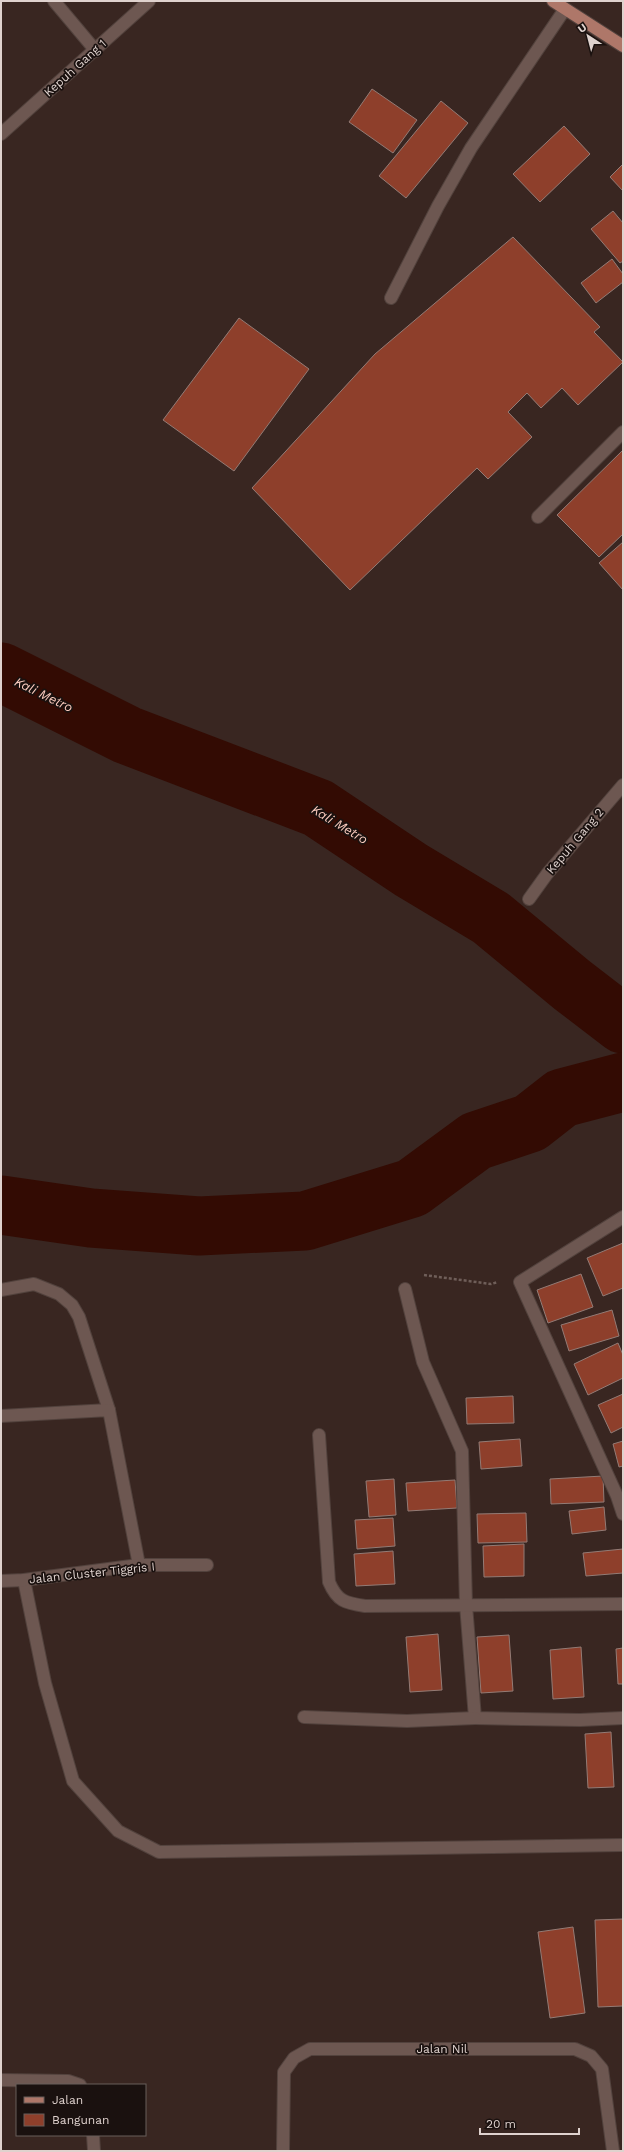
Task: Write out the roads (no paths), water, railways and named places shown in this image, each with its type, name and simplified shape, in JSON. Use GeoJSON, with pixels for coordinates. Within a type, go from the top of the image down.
{"type":"FeatureCollection","features":[{"type":"Feature","properties":{"kind":"main road"},"geometry":{"type":"LineString","coordinates":[[553,1],[623,46]]}},
{"type":"Feature","properties":{"kind":"street"},"geometry":{"type":"LineString","coordinates":[[54,1],[96,51]]}},
{"type":"Feature","properties":{"kind":"street","name":"Kepuh Gang 1"},"geometry":{"type":"LineString","coordinates":[[1,134],[96,51],[149,1]]}},
{"type":"Feature","properties":{"kind":"street"},"geometry":{"type":"LineString","coordinates":[[391,298],[438,206],[471,148],[565,9]]}},
{"type":"Feature","properties":{"kind":"street"},"geometry":{"type":"LineString","coordinates":[[538,517],[623,432]]}},
{"type":"Feature","properties":{"kind":"street","name":"Kepuh Gang 2"},"geometry":{"type":"LineString","coordinates":[[529,899],[547,874],[623,785]]}},
{"type":"Feature","properties":{"kind":"street"},"geometry":{"type":"LineString","coordinates":[[623,1217],[520,1282],[617,1496],[623,1514]]}},
{"type":"Feature","properties":{"kind":"street"},"geometry":{"type":"LineString","coordinates":[[1,1290],[34,1284],[59,1294],[72,1305],[79,1317],[109,1410],[139,1566]]}},
{"type":"Feature","properties":{"kind":"street"},"geometry":{"type":"LineString","coordinates":[[405,1289],[423,1362],[462,1451],[466,1605],[475,1718]]}},
{"type":"Feature","properties":{"kind":"street"},"geometry":{"type":"LineString","coordinates":[[1,1416],[109,1410]]}},
{"type":"Feature","properties":{"kind":"street"},"geometry":{"type":"LineString","coordinates":[[319,1435],[328,1582],[334,1595],[349,1603],[365,1606],[623,1604]]}},
{"type":"Feature","properties":{"kind":"street","name":"Jalan Cluster Tiggris I"},"geometry":{"type":"LineString","coordinates":[[1,1581],[24,1580],[139,1566],[207,1565]]}},
{"type":"Feature","properties":{"kind":"street"},"geometry":{"type":"LineString","coordinates":[[24,1580],[45,1683],[73,1781],[118,1831],[159,1852],[623,1845]]}},
{"type":"Feature","properties":{"kind":"street"},"geometry":{"type":"LineString","coordinates":[[304,1717],[407,1721],[475,1718],[580,1720],[623,1718]]}},
{"type":"Feature","properties":{"kind":"street","name":"Jalan Nil"},"geometry":{"type":"LineString","coordinates":[[283,2151],[284,2072],[294,2058],[310,2048],[575,2049],[591,2056],[602,2069],[616,2149]]}},
{"type":"Feature","properties":{"kind":"street"},"geometry":{"type":"LineString","coordinates":[[1,2080],[68,2081],[77,2084]]}},
{"type":"Feature","properties":{"kind":"street"},"geometry":{"type":"LineString","coordinates":[[93,2136],[94,2151]]}},
{"type":"Feature","properties":{"kind":"waterway","name":"Kali Metro"},"geometry":{"type":"LineString","coordinates":[[1,672],[127,735],[318,808],[411,870],[491,918],[572,985],[623,1024]]}},
{"type":"Feature","properties":{"kind":"waterway"},"geometry":{"type":"LineString","coordinates":[[1,1205],[91,1218],[199,1226],[305,1221],[412,1188],[476,1141],[530,1123],[562,1098],[623,1082]]}}]}
